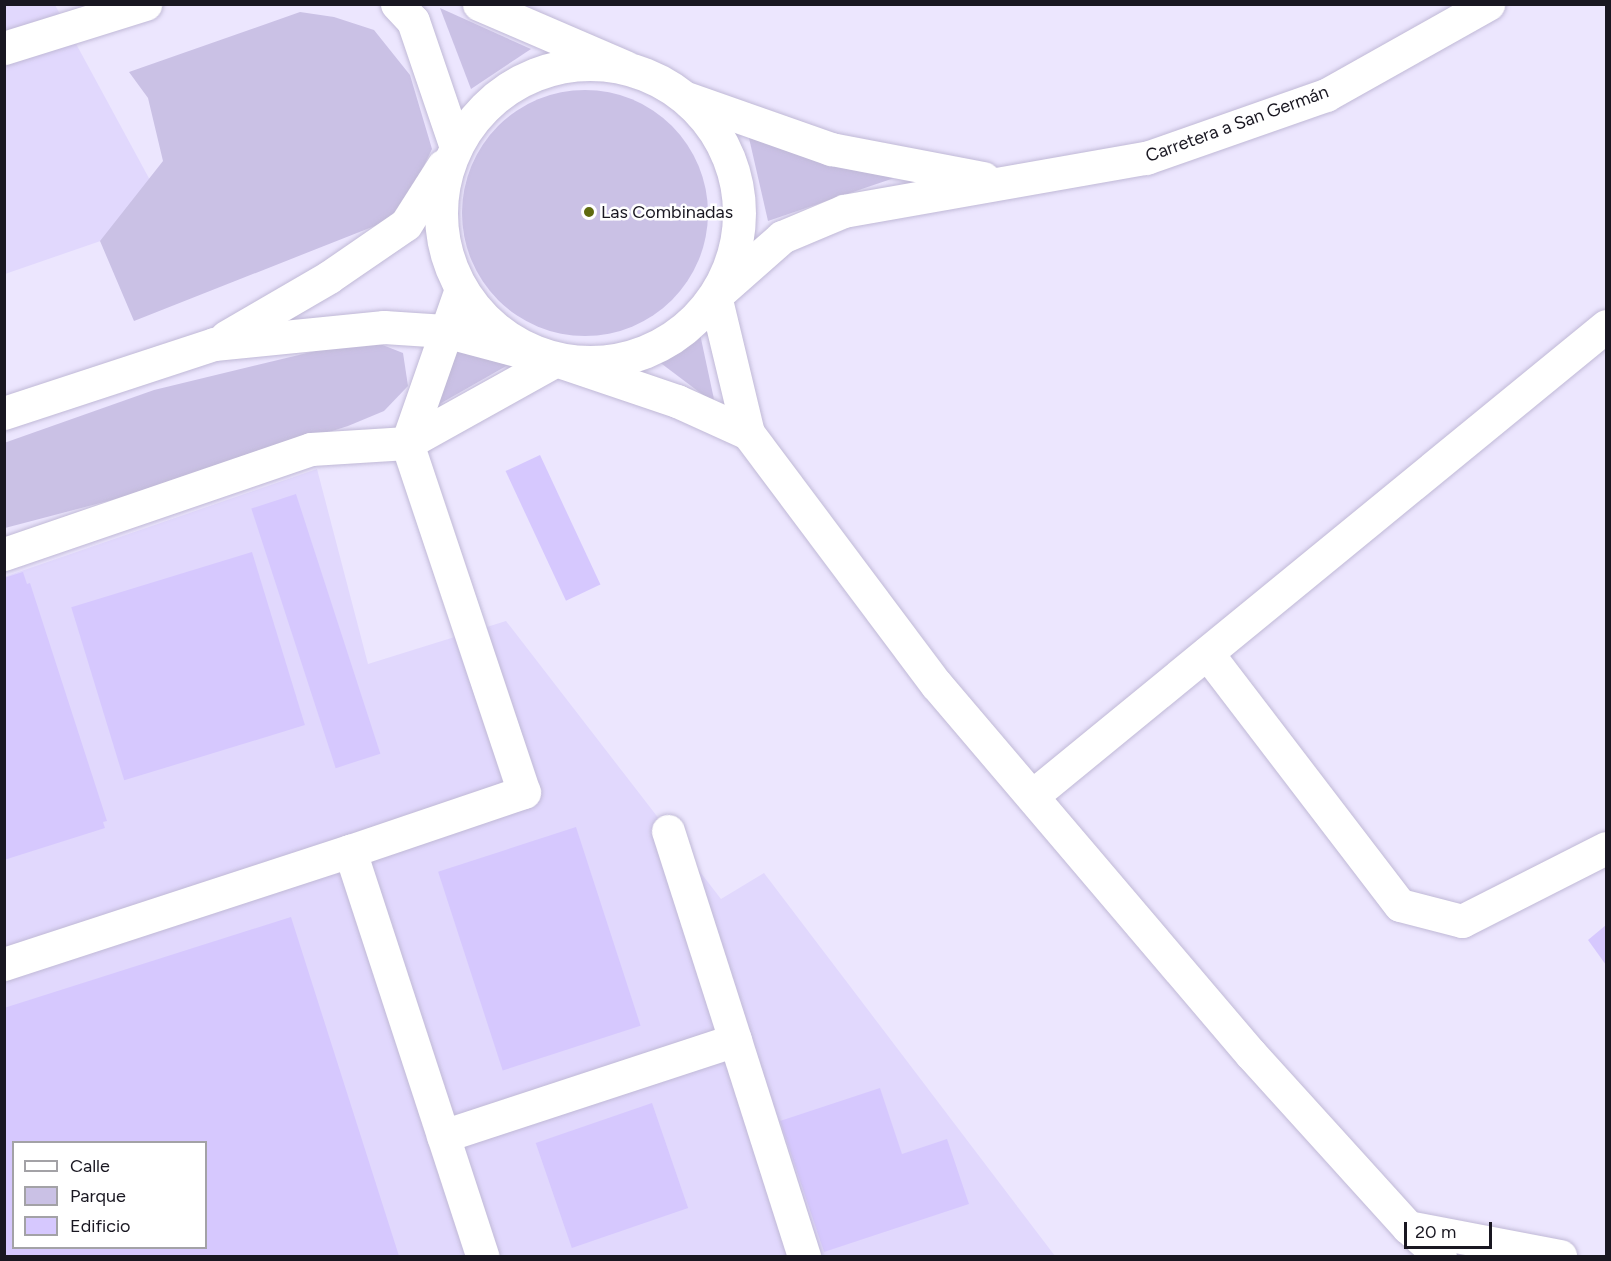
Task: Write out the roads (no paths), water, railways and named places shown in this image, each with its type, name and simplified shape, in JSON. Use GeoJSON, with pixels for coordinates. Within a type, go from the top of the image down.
{"type":"FeatureCollection","features":[{"type":"Feature","properties":{"kind":"street"},"geometry":{"type":"LineString","coordinates":[[4,48],[145,4]]}},
{"type":"Feature","properties":{"kind":"street"},"geometry":{"type":"LineString","coordinates":[[397,4],[413,21],[456,147],[442,194],[443,243],[461,289],[494,327],[518,345],[677,402],[748,433]]}},
{"type":"Feature","properties":{"kind":"street"},"geometry":{"type":"LineString","coordinates":[[214,344],[384,327],[445,331],[556,360],[601,363],[646,353],[685,330],[716,296],[734,256],[738,202],[733,169],[714,129],[684,97],[657,79],[479,4]]}},
{"type":"Feature","properties":{"kind":"street","name":"Carretera a San Germán"},"geometry":{"type":"LineString","coordinates":[[716,296],[782,237],[844,212],[1146,158],[1326,95],[1488,4]]}},
{"type":"Feature","properties":{"kind":"street"},"geometry":{"type":"LineString","coordinates":[[4,413],[214,344],[329,277],[406,224],[485,106],[527,77],[575,64],[625,67]]}},
{"type":"Feature","properties":{"kind":"street","name":"Carretera a San Germán"},"geometry":{"type":"LineString","coordinates":[[684,97],[831,149],[1002,182]]}},
{"type":"Feature","properties":{"kind":"street"},"geometry":{"type":"LineString","coordinates":[[4,964],[524,792],[407,443],[461,289]]}},
{"type":"Feature","properties":{"kind":"street"},"geometry":{"type":"LineString","coordinates":[[716,296],[748,433],[936,684],[1251,1054],[1408,1227],[1440,1257]]}},
{"type":"Feature","properties":{"kind":"street"},"geometry":{"type":"LineString","coordinates":[[1032,796],[1606,326]]}},
{"type":"Feature","properties":{"kind":"street"},"geometry":{"type":"LineString","coordinates":[[4,554],[311,449],[407,443],[556,360]]}},
{"type":"Feature","properties":{"kind":"street"},"geometry":{"type":"LineString","coordinates":[[1207,653],[1400,905],[1462,921],[1606,848]]}},
{"type":"Feature","properties":{"kind":"street"},"geometry":{"type":"LineString","coordinates":[[668,831],[804,1257]]}},
{"type":"Feature","properties":{"kind":"street"},"geometry":{"type":"LineString","coordinates":[[351,851],[483,1257]]}},
{"type":"Feature","properties":{"kind":"street"},"geometry":{"type":"LineString","coordinates":[[443,1136],[735,1040]]}},
{"type":"Feature","properties":{"kind":"street"},"geometry":{"type":"LineString","coordinates":[[1408,1227],[1560,1257]]}},
{"type":"Feature","properties":{"kind":"place","name":"Las Combinadas"},"geometry":{"type":"Point","coordinates":[589,212]}}]}
